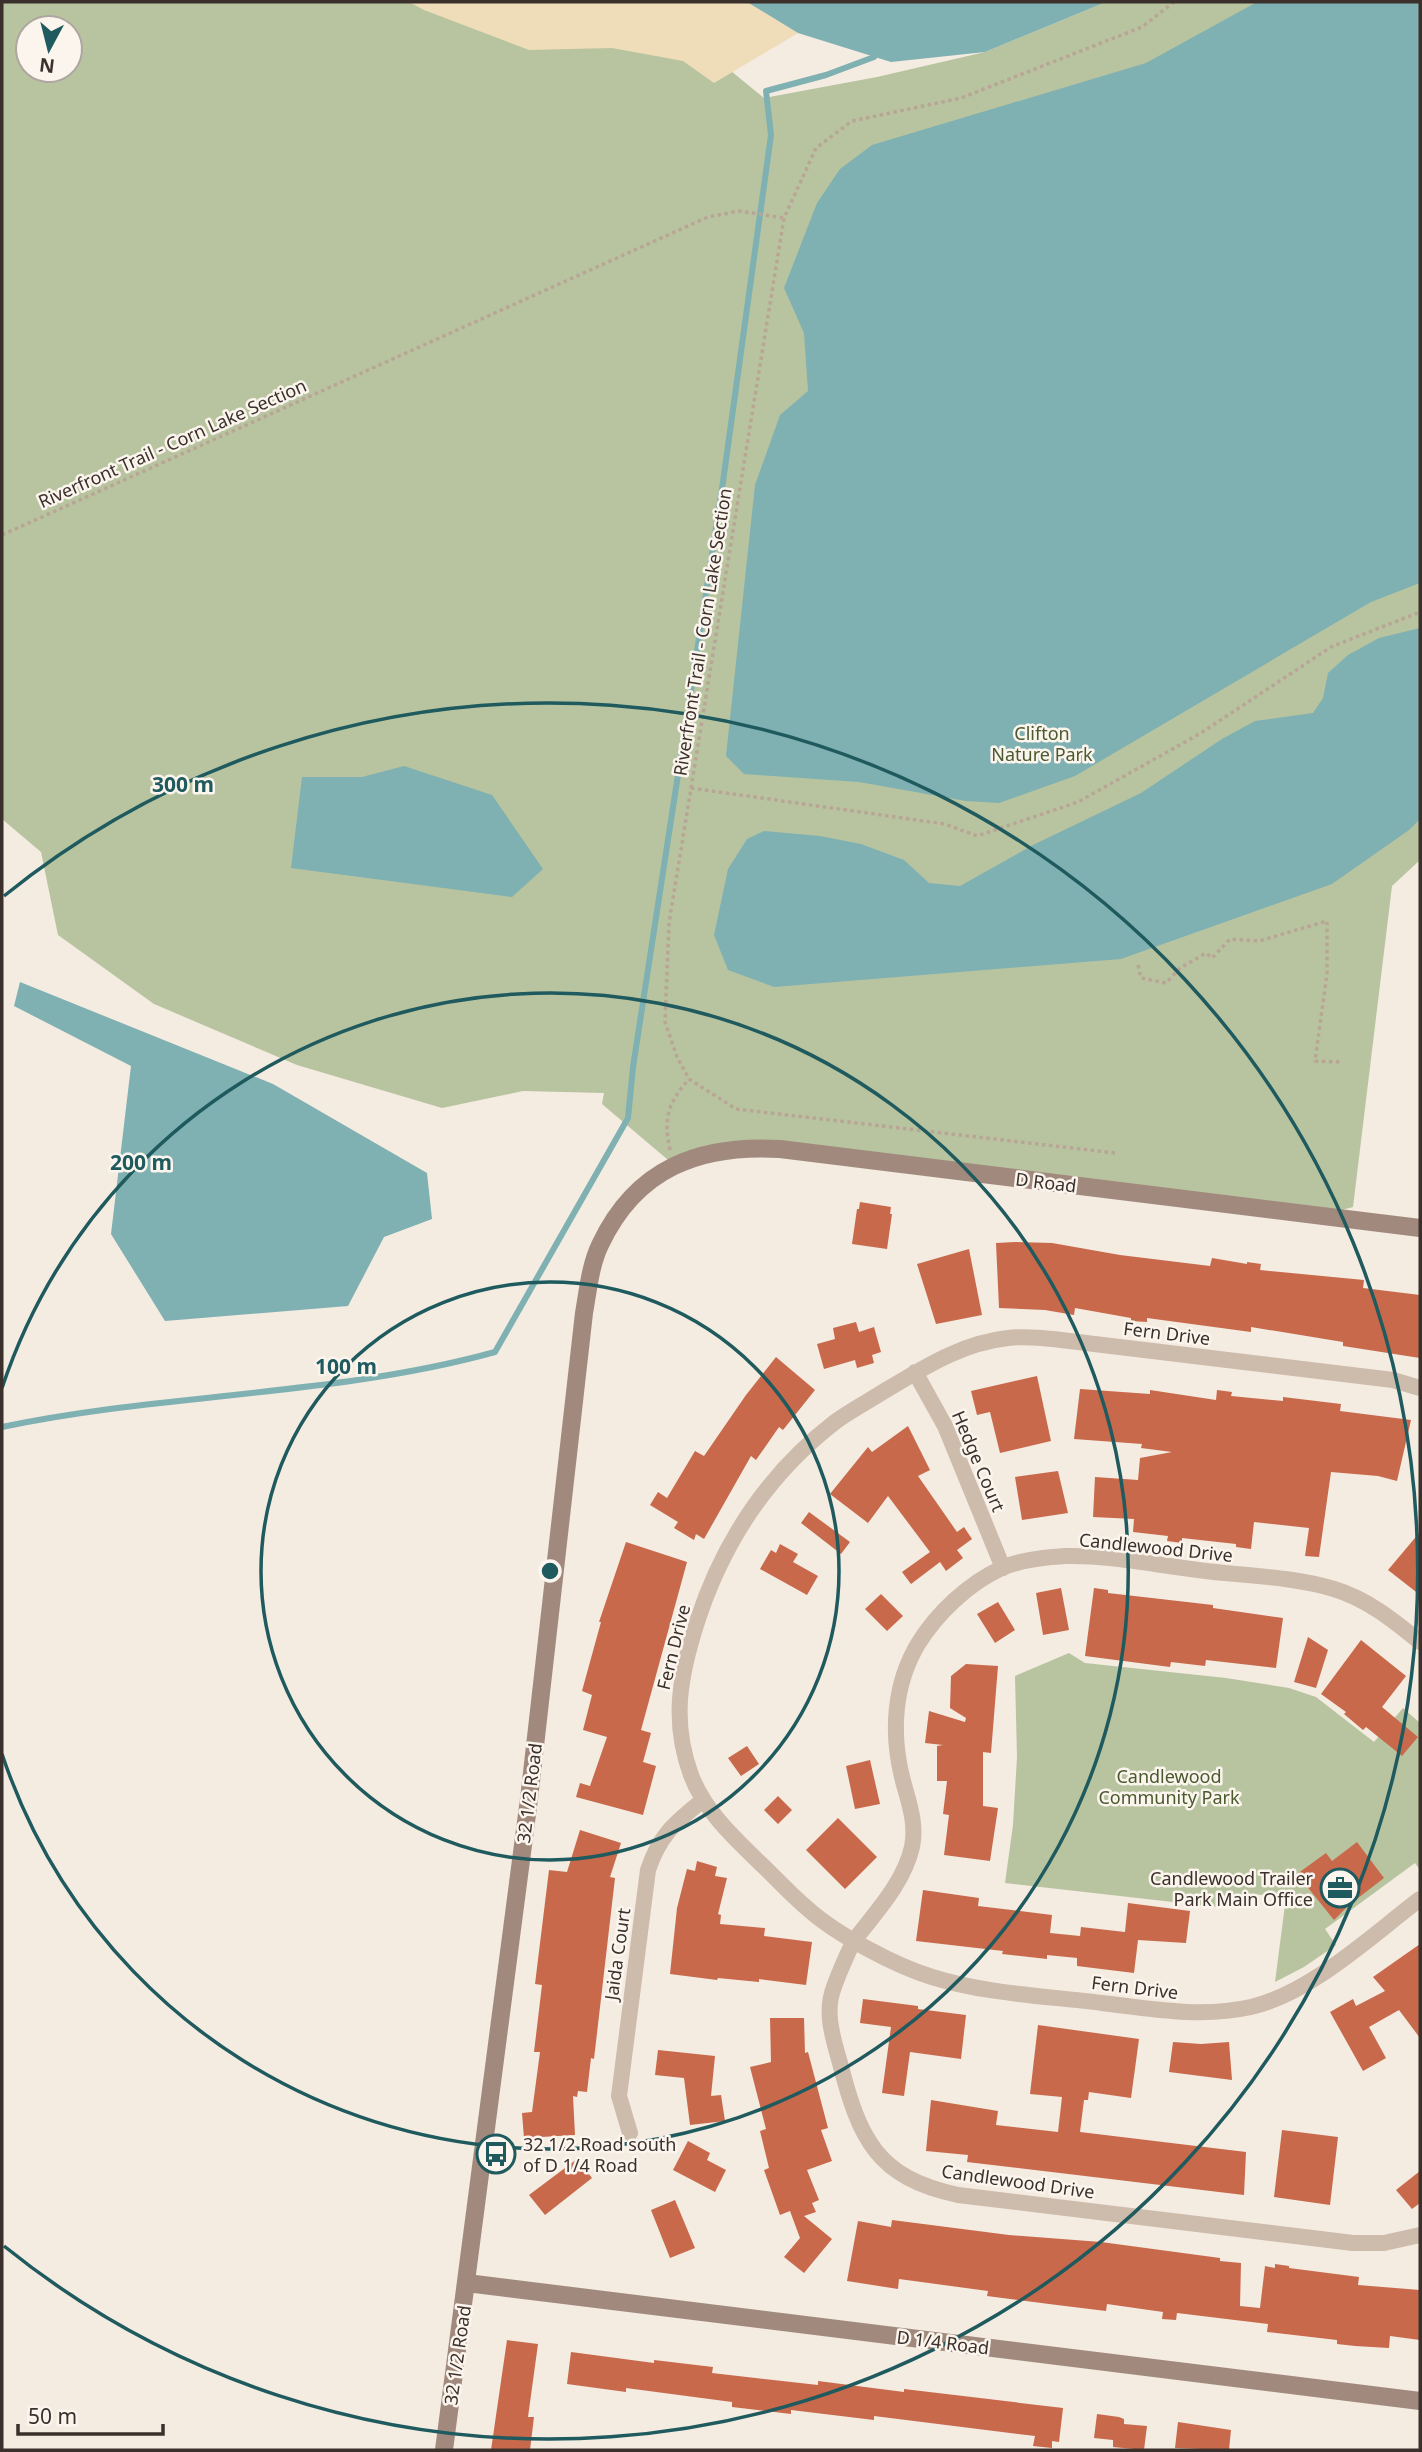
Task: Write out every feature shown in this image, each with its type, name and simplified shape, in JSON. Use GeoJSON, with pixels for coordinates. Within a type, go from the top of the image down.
{"type":"FeatureCollection","features":[{"type":"Feature","properties":{"kind":"street","name":"D Road"},"geometry":{"type":"LineString","coordinates":[[674,1165],[704,1153],[745,1147],[780,1149],[1420,1228]]}},
{"type":"Feature","properties":{"kind":"street","name":"32 1/2 Road"},"geometry":{"type":"LineString","coordinates":[[444,2450],[529,1799],[584,1313],[600,1246],[623,1209],[647,1184],[674,1165]]}},
{"type":"Feature","properties":{"kind":"street","name":"Fern Drive"},"geometry":{"type":"LineString","coordinates":[[1420,1388],[1393,1380],[1053,1339],[1012,1337],[981,1342],[950,1353],[838,1419],[808,1444],[766,1489],[719,1562],[686,1657],[678,1706],[685,1758],[703,1800],[732,1836],[811,1912],[883,1957],[932,1977],[983,1988],[1173,2012],[1201,2013],[1253,2006],[1303,1987],[1420,1899]]}},
{"type":"Feature","properties":{"kind":"street","name":"Hedge Court"},"geometry":{"type":"LineString","coordinates":[[915,1372],[945,1426],[1003,1568]]}},
{"type":"Feature","properties":{"kind":"street","name":"Candlewood Drive"},"geometry":{"type":"LineString","coordinates":[[1420,1642],[1386,1615],[1358,1598],[1311,1584],[1079,1557],[1046,1559],[1003,1568],[972,1586],[941,1613],[918,1644],[905,1673],[897,1700],[895,1733],[913,1818],[912,1849],[896,1885],[854,1940],[834,1986],[829,2017],[849,2099],[861,2129],[885,2161],[918,2183],[958,2195],[1353,2243],[1384,2243],[1420,2235]]}},
{"type":"Feature","properties":{"kind":"street","name":"Jaida Court"},"geometry":{"type":"LineString","coordinates":[[630,2133],[619,2096],[648,1870],[655,1848],[671,1827],[703,1800]]}},
{"type":"Feature","properties":{"kind":"street","name":"D 1/4 Road"},"geometry":{"type":"LineString","coordinates":[[467,2283],[1420,2401]]}},
{"type":"Feature","properties":{"kind":"path","name":"Riverfront Trail - Corn Lake Section"},"geometry":{"type":"LineString","coordinates":[[1115,1153],[736,1109],[690,1079],[677,1057],[665,1022],[669,923],[784,218],[816,148],[852,121],[961,98],[1142,27],[1174,2]]}},
{"type":"Feature","properties":{"kind":"path","name":"Riverfront Trail - Corn Lake Section"},"geometry":{"type":"LineString","coordinates":[[2,535],[708,217],[738,211],[784,218]]}},
{"type":"Feature","properties":{"kind":"path"},"geometry":{"type":"LineString","coordinates":[[691,788],[945,824],[977,836],[1078,802],[1201,733],[1331,647],[1420,612]]}},
{"type":"Feature","properties":{"kind":"path"},"geometry":{"type":"LineString","coordinates":[[1138,965],[1141,978],[1166,983],[1180,968],[1206,953],[1212,958],[1230,939],[1259,941],[1327,921],[1327,974],[1315,1061],[1339,1062]]}},
{"type":"Feature","properties":{"kind":"path"},"geometry":{"type":"LineString","coordinates":[[674,1165],[667,1138],[669,1107],[675,1095],[690,1079]]}},
{"type":"Feature","properties":{"kind":"green space","name":"Clifton Nature Park"},"geometry":{"type":"Polygon","coordinates":[[[2,2],[470,2],[709,53],[764,98],[877,77],[985,52],[1106,2],[1420,2],[1420,860],[1392,886],[1353,1207],[1319,1216],[780,1149],[674,1165],[602,1104],[604,1093],[523,1091],[442,1108],[297,1065],[154,1004],[58,935],[41,852],[2,819],[2,2]]]}},
{"type":"Feature","properties":{"kind":"green space","name":"Candlewood Community Park"},"geometry":{"type":"Polygon","coordinates":[[[1069,1653],[1085,1663],[1226,1678],[1289,1688],[1316,1697],[1374,1742],[1403,1708],[1420,1723],[1420,1870],[1415,1863],[1325,1929],[1336,1945],[1304,1967],[1275,1982],[1286,1897],[1251,1894],[1226,1908],[1005,1883],[1013,1825],[1017,1757],[1015,1676],[1069,1653]]]}},
{"type":"Feature","properties":{"kind":"sand"},"geometry":{"type":"Polygon","coordinates":[[[409,2],[747,2],[798,33],[714,83],[683,61],[612,48],[529,50],[409,2]]]}},
{"type":"Feature","properties":{"kind":"water"},"geometry":{"type":"Polygon","coordinates":[[[747,2],[1106,2],[985,52],[891,62],[798,33],[747,2]]]}},
{"type":"Feature","properties":{"kind":"water"},"geometry":{"type":"Polygon","coordinates":[[[1257,2],[1420,2],[1420,583],[1371,602],[1075,776],[999,803],[966,801],[859,782],[744,774],[726,756],[755,485],[780,415],[808,391],[804,333],[784,288],[817,203],[840,169],[872,145],[1146,63],[1257,2]]]}},
{"type":"Feature","properties":{"kind":"water"},"geometry":{"type":"Polygon","coordinates":[[[1420,628],[1420,819],[1409,830],[1332,884],[1121,959],[774,987],[728,970],[714,935],[728,869],[747,839],[764,831],[820,836],[861,844],[904,860],[929,883],[960,886],[1033,845],[1141,793],[1222,739],[1255,721],[1313,713],[1323,698],[1328,673],[1348,655],[1379,638],[1420,628]]]}},
{"type":"Feature","properties":{"kind":"water"},"geometry":{"type":"Polygon","coordinates":[[[404,766],[492,795],[543,869],[512,897],[291,868],[302,777],[362,777],[404,766]]]}},
{"type":"Feature","properties":{"kind":"water"},"geometry":{"type":"Polygon","coordinates":[[[20,982],[273,1084],[427,1173],[432,1219],[384,1237],[348,1306],[165,1321],[111,1234],[131,1066],[14,1006],[20,982]]]}},
{"type":"Feature","properties":{"kind":"building"},"geometry":{"type":"Polygon","coordinates":[[[860,1202],[891,1207],[887,1249],[852,1244],[860,1202]]]}},
{"type":"Feature","properties":{"kind":"building"},"geometry":{"type":"Polygon","coordinates":[[[996,1243],[1052,1243],[1210,1266],[1212,1258],[1247,1262],[1261,1264],[1260,1270],[1364,1280],[1363,1288],[1420,1295],[1420,1358],[1251,1327],[1251,1332],[1147,1318],[1147,1322],[1131,1321],[1131,1318],[1075,1308],[1074,1315],[1045,1310],[999,1308],[996,1243]]]}},
{"type":"Feature","properties":{"kind":"building"},"geometry":{"type":"Polygon","coordinates":[[[969,1249],[982,1315],[936,1324],[917,1264],[969,1249]]]}},
{"type":"Feature","properties":{"kind":"building"},"geometry":{"type":"Polygon","coordinates":[[[856,1322],[859,1332],[874,1327],[881,1352],[872,1355],[874,1363],[857,1368],[855,1360],[824,1369],[817,1344],[835,1339],[833,1328],[856,1322]]]}},
{"type":"Feature","properties":{"kind":"building"},"geometry":{"type":"Polygon","coordinates":[[[776,1357],[815,1390],[783,1430],[779,1427],[756,1460],[751,1456],[704,1539],[696,1534],[694,1540],[674,1528],[678,1522],[650,1505],[658,1492],[667,1498],[695,1451],[704,1456],[776,1357]]]}},
{"type":"Feature","properties":{"kind":"building"},"geometry":{"type":"Polygon","coordinates":[[[1037,1376],[1051,1441],[1000,1453],[990,1412],[977,1415],[971,1391],[1037,1376]]]}},
{"type":"Feature","properties":{"kind":"building"},"geometry":{"type":"Polygon","coordinates":[[[1080,1389],[1150,1394],[1150,1390],[1216,1400],[1217,1390],[1232,1392],[1231,1396],[1283,1401],[1283,1397],[1341,1404],[1340,1411],[1411,1420],[1397,1481],[1378,1476],[1331,1472],[1319,1557],[1305,1556],[1309,1528],[1254,1522],[1251,1549],[1236,1547],[1236,1544],[1182,1538],[1182,1543],[1167,1541],[1168,1536],[1133,1532],[1134,1519],[1093,1517],[1095,1477],[1138,1480],[1140,1458],[1172,1452],[1141,1448],[1142,1444],[1074,1439],[1080,1389]]]}},
{"type":"Feature","properties":{"kind":"building"},"geometry":{"type":"Polygon","coordinates":[[[908,1426],[930,1470],[918,1476],[957,1532],[964,1527],[972,1539],[957,1550],[963,1558],[946,1571],[940,1562],[911,1584],[902,1572],[930,1552],[888,1496],[868,1523],[830,1494],[868,1447],[872,1452],[908,1426]]]}},
{"type":"Feature","properties":{"kind":"building"},"geometry":{"type":"Polygon","coordinates":[[[1058,1471],[1068,1513],[1022,1520],[1015,1477],[1058,1471]]]}},
{"type":"Feature","properties":{"kind":"building"},"geometry":{"type":"Polygon","coordinates":[[[809,1512],[850,1542],[841,1554],[801,1523],[809,1512]]]}},
{"type":"Feature","properties":{"kind":"building"},"geometry":{"type":"Polygon","coordinates":[[[1420,1532],[1420,1595],[1388,1570],[1420,1532]]]}},
{"type":"Feature","properties":{"kind":"building"},"geometry":{"type":"Polygon","coordinates":[[[626,1542],[687,1562],[641,1730],[651,1733],[643,1762],[656,1766],[643,1815],[576,1797],[580,1783],[590,1786],[607,1737],[583,1730],[592,1695],[582,1691],[599,1622],[626,1542]]]}},
{"type":"Feature","properties":{"kind":"building"},"geometry":{"type":"Polygon","coordinates":[[[780,1544],[798,1554],[793,1562],[818,1576],[807,1595],[760,1569],[771,1550],[776,1553],[780,1544]]]}},
{"type":"Feature","properties":{"kind":"building"},"geometry":{"type":"Polygon","coordinates":[[[1061,1588],[1069,1630],[1043,1635],[1036,1593],[1061,1588]]]}},
{"type":"Feature","properties":{"kind":"building"},"geometry":{"type":"Polygon","coordinates":[[[1094,1588],[1108,1590],[1108,1593],[1213,1605],[1213,1608],[1283,1618],[1276,1668],[1206,1660],[1205,1666],[1171,1662],[1170,1667],[1085,1656],[1094,1588]]]}},
{"type":"Feature","properties":{"kind":"building"},"geometry":{"type":"Polygon","coordinates":[[[881,1594],[903,1616],[887,1631],[865,1609],[881,1594]]]}},
{"type":"Feature","properties":{"kind":"building"},"geometry":{"type":"Polygon","coordinates":[[[998,1602],[1015,1630],[995,1643],[977,1614],[998,1602]]]}},
{"type":"Feature","properties":{"kind":"building"},"geometry":{"type":"Polygon","coordinates":[[[1308,1637],[1328,1650],[1316,1688],[1294,1682],[1308,1637]]]}},
{"type":"Feature","properties":{"kind":"building"},"geometry":{"type":"Polygon","coordinates":[[[1361,1640],[1406,1676],[1382,1707],[1418,1737],[1402,1756],[1366,1727],[1363,1730],[1344,1714],[1346,1712],[1321,1694],[1361,1640]]]}},
{"type":"Feature","properties":{"kind":"building"},"geometry":{"type":"Polygon","coordinates":[[[966,1664],[998,1666],[991,1753],[983,1752],[983,1806],[998,1808],[990,1861],[944,1855],[949,1815],[943,1814],[947,1781],[937,1781],[937,1746],[943,1745],[925,1743],[929,1711],[965,1722],[966,1718],[950,1708],[951,1676],[966,1664]]]}},
{"type":"Feature","properties":{"kind":"building"},"geometry":{"type":"Polygon","coordinates":[[[747,1746],[759,1764],[741,1776],[728,1758],[747,1746]]]}},
{"type":"Feature","properties":{"kind":"building"},"geometry":{"type":"Polygon","coordinates":[[[870,1760],[880,1804],[855,1809],[846,1766],[870,1760]]]}},
{"type":"Feature","properties":{"kind":"building"},"geometry":{"type":"Polygon","coordinates":[[[778,1796],[792,1810],[778,1824],[764,1810],[778,1796]]]}},
{"type":"Feature","properties":{"kind":"building"},"geometry":{"type":"Polygon","coordinates":[[[838,1818],[877,1857],[845,1889],[806,1850],[838,1818]]]}},
{"type":"Feature","properties":{"kind":"building"},"geometry":{"type":"Polygon","coordinates":[[[580,1830],[621,1843],[610,1877],[615,1878],[594,2059],[591,2058],[587,2092],[578,2091],[577,2097],[573,2096],[575,2135],[524,2138],[522,2113],[532,2112],[540,2052],[534,2052],[542,1985],[535,1984],[549,1870],[567,1872],[580,1830]]]}},
{"type":"Feature","properties":{"kind":"building","name":"Candlewood Trailer Park Main Office"},"geometry":{"type":"Polygon","coordinates":[[[1357,1842],[1384,1878],[1334,1920],[1297,1874],[1326,1853],[1332,1861],[1357,1842]]]}},
{"type":"Feature","properties":{"kind":"building"},"geometry":{"type":"Polygon","coordinates":[[[697,1861],[717,1867],[715,1876],[727,1878],[718,1914],[721,1915],[720,1924],[765,1928],[764,1936],[812,1942],[806,1985],[759,1979],[759,1982],[717,1980],[670,1974],[677,1908],[687,1869],[695,1871],[697,1861]]]}},
{"type":"Feature","properties":{"kind":"building"},"geometry":{"type":"Polygon","coordinates":[[[923,1890],[979,1898],[978,1906],[1052,1915],[1050,1933],[1080,1936],[1081,1927],[1125,1932],[1128,1903],[1190,1911],[1186,1943],[1138,1940],[1134,1973],[1077,1966],[1077,1958],[1047,1955],[1047,1959],[916,1941],[923,1890]]]}},
{"type":"Feature","properties":{"kind":"building"},"geometry":{"type":"Polygon","coordinates":[[[1420,1944],[1420,2038],[1399,2010],[1369,2027],[1386,2058],[1363,2071],[1330,2012],[1353,1999],[1356,2006],[1385,1991],[1373,1977],[1420,1944]]]}},
{"type":"Feature","properties":{"kind":"building"},"geometry":{"type":"Polygon","coordinates":[[[863,1999],[966,2015],[961,2059],[910,2052],[904,2096],[882,2093],[891,2027],[860,2023],[863,1999]]]}},
{"type":"Feature","properties":{"kind":"building"},"geometry":{"type":"Polygon","coordinates":[[[770,2018],[804,2018],[805,2053],[808,2052],[828,2128],[821,2130],[832,2161],[807,2170],[819,2200],[812,2203],[816,2212],[804,2216],[832,2239],[804,2273],[784,2257],[800,2238],[790,2211],[780,2215],[764,2170],[769,2168],[760,2131],[766,2129],[750,2067],[771,2062],[770,2018]]]}},
{"type":"Feature","properties":{"kind":"building"},"geometry":{"type":"Polygon","coordinates":[[[1038,2025],[1139,2039],[1131,2098],[1089,2092],[1088,2100],[1084,2100],[1080,2132],[1246,2152],[1244,2195],[967,2162],[968,2155],[926,2151],[931,2100],[998,2111],[996,2125],[1058,2132],[1062,2097],[1030,2094],[1038,2025]]]}},
{"type":"Feature","properties":{"kind":"building"},"geometry":{"type":"Polygon","coordinates":[[[1173,2042],[1229,2042],[1232,2080],[1169,2072],[1173,2042]]]}},
{"type":"Feature","properties":{"kind":"building"},"geometry":{"type":"Polygon","coordinates":[[[658,2050],[715,2056],[711,2096],[721,2095],[725,2121],[690,2125],[684,2078],[655,2075],[658,2050]]]}},
{"type":"Feature","properties":{"kind":"building"},"geometry":{"type":"Polygon","coordinates":[[[1282,2130],[1338,2137],[1330,2205],[1274,2197],[1282,2130]]]}},
{"type":"Feature","properties":{"kind":"building"},"geometry":{"type":"Polygon","coordinates":[[[688,2141],[710,2153],[707,2160],[726,2170],[715,2192],[673,2170],[688,2141]]]}},
{"type":"Feature","properties":{"kind":"building"},"geometry":{"type":"Polygon","coordinates":[[[577,2159],[592,2178],[545,2215],[529,2195],[577,2159]]]}},
{"type":"Feature","properties":{"kind":"building"},"geometry":{"type":"Polygon","coordinates":[[[1420,2171],[1420,2203],[1412,2209],[1396,2190],[1420,2171]]]}},
{"type":"Feature","properties":{"kind":"building"},"geometry":{"type":"Polygon","coordinates":[[[675,2200],[695,2248],[670,2258],[651,2210],[675,2200]]]}},
{"type":"Feature","properties":{"kind":"building"},"geometry":{"type":"Polygon","coordinates":[[[892,2220],[1009,2235],[1101,2242],[1241,2263],[1240,2306],[1260,2308],[1265,2266],[1275,2268],[1275,2264],[1359,2277],[1358,2285],[1420,2290],[1420,2340],[1390,2336],[1389,2348],[1355,2346],[1337,2344],[1337,2340],[1267,2332],[1268,2324],[1177,2313],[1176,2320],[1162,2319],[1163,2312],[1107,2304],[1106,2311],[1057,2305],[987,2296],[988,2291],[899,2279],[898,2289],[847,2281],[858,2221],[891,2227],[892,2220]]]}},
{"type":"Feature","properties":{"kind":"building"},"geometry":{"type":"Polygon","coordinates":[[[507,2340],[538,2344],[528,2417],[534,2417],[530,2450],[491,2450],[507,2340]]]}},
{"type":"Feature","properties":{"kind":"building"},"geometry":{"type":"Polygon","coordinates":[[[571,2352],[654,2363],[654,2360],[713,2367],[712,2373],[818,2385],[818,2381],[904,2392],[904,2389],[1063,2408],[1059,2442],[1052,2441],[1052,2448],[1033,2446],[1035,2436],[874,2416],[874,2420],[791,2410],[791,2414],[732,2407],[732,2402],[626,2388],[626,2392],[567,2384],[571,2352]]]}},
{"type":"Feature","properties":{"kind":"building"},"geometry":{"type":"Polygon","coordinates":[[[1097,2414],[1119,2417],[1124,2419],[1124,2424],[1147,2426],[1144,2450],[1113,2447],[1113,2440],[1094,2438],[1097,2414]]]}},
{"type":"Feature","properties":{"kind":"building"},"geometry":{"type":"Polygon","coordinates":[[[1178,2422],[1231,2430],[1229,2450],[1175,2448],[1178,2422]]]}},
{"type":"Feature","properties":{"kind":"waterway"},"geometry":{"type":"LineString","coordinates":[[2,1427],[125,1407],[374,1378],[495,1352],[628,1118],[633,1067],[722,489],[771,135],[766,91],[826,75],[874,57]]}},
{"type":"Feature","properties":{"kind":"place","name":"Candlewood Trailer Park Main Office"},"geometry":{"type":"Point","coordinates":[1340,1888]}},
{"type":"Feature","properties":{"kind":"place","name":"32 1/2 Road south of D 1/4 Road"},"geometry":{"type":"Point","coordinates":[496,2154]}}]}
